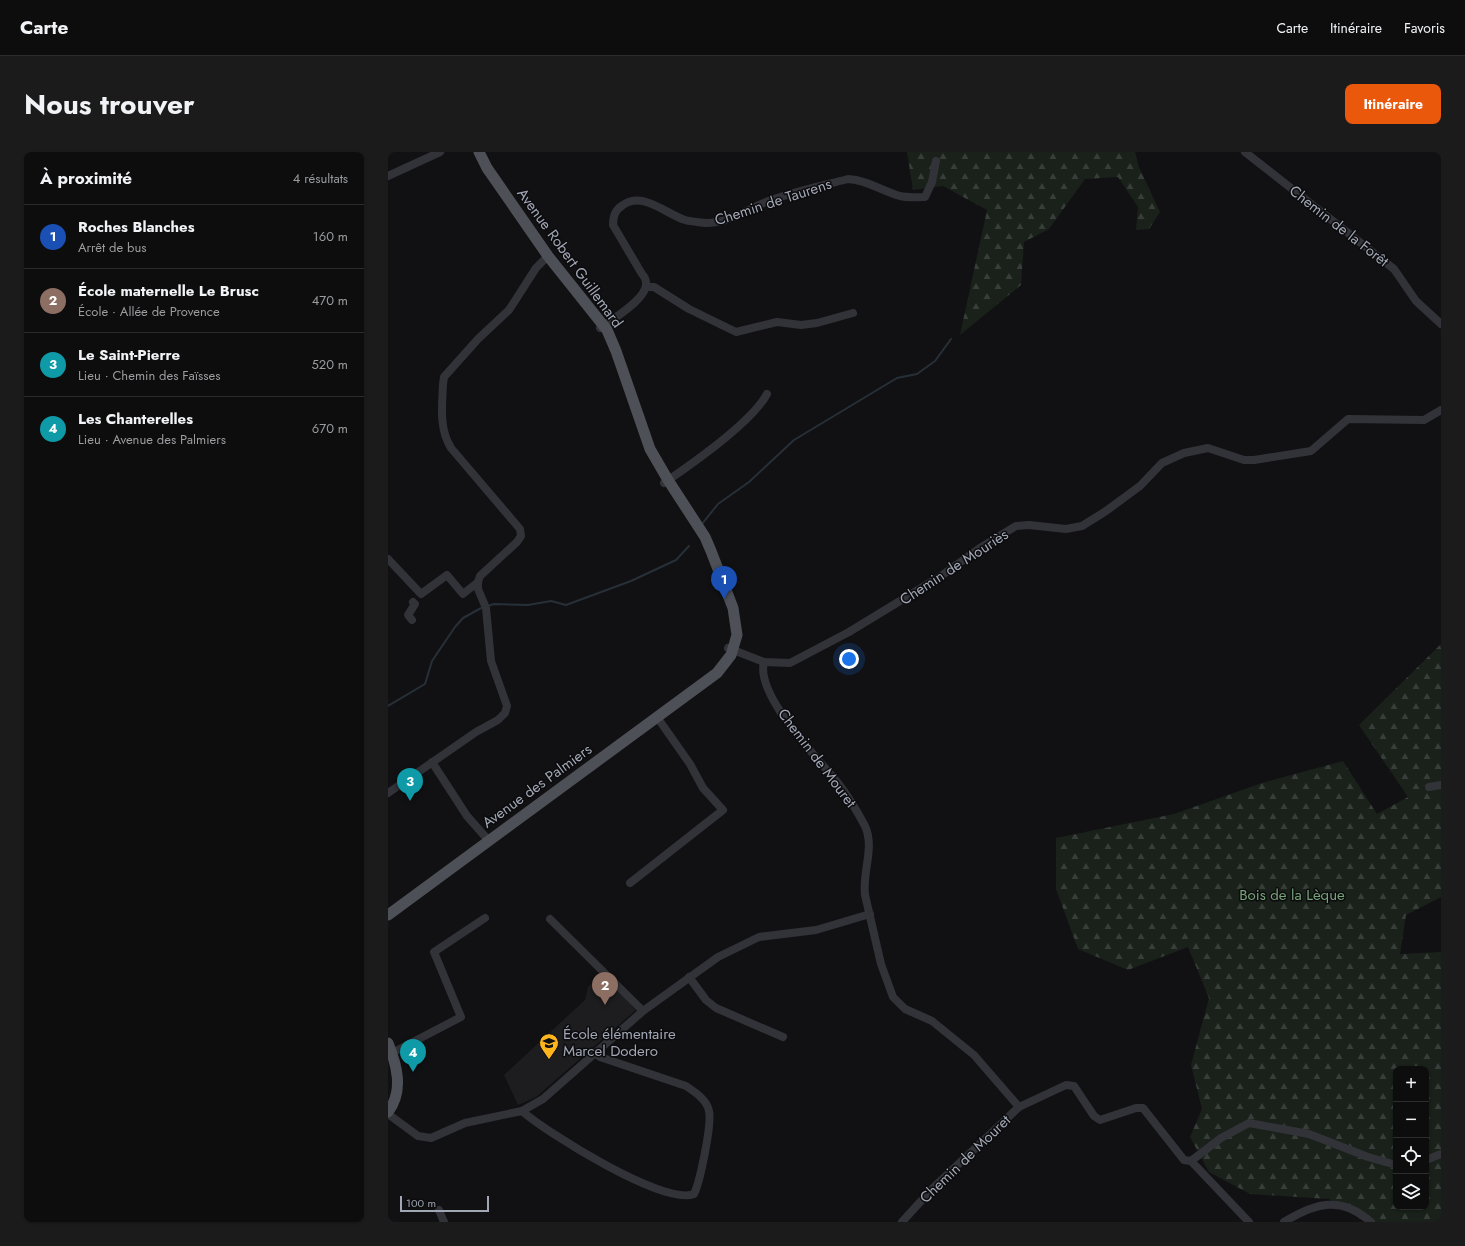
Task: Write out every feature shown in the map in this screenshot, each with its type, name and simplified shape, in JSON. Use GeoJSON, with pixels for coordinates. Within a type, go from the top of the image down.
{"type":"FeatureCollection","features":[{"type":"Feature","properties":{"kind":"main road","name":"Avenue Robert Guillemard"},"geometry":{"type":"LineString","coordinates":[[474,152],[483,170],[546,258],[602,327],[630,401],[646,451],[705,537],[720,570],[736,621],[737,635],[731,648]]}},
{"type":"Feature","properties":{"kind":"main road","name":"Avenue Robert Guillemard"},"geometry":{"type":"LineString","coordinates":[[479,152],[487,168],[546,258]]}},
{"type":"Feature","properties":{"kind":"main road","name":"Avenue des Palmiers"},"geometry":{"type":"LineString","coordinates":[[388,915],[704,682],[723,666],[731,648]]}},
{"type":"Feature","properties":{"kind":"main road"},"geometry":{"type":"LineString","coordinates":[[388,1113],[394,1103],[398,1084],[398,1075],[390,1048]]}},
{"type":"Feature","properties":{"kind":"street"},"geometry":{"type":"LineString","coordinates":[[388,176],[440,152]]}},
{"type":"Feature","properties":{"kind":"street","name":"Chemin de la Forêt"},"geometry":{"type":"LineString","coordinates":[[1246,152],[1394,269],[1416,301],[1441,324]]}},
{"type":"Feature","properties":{"kind":"street","name":"Chemin de Taurens"},"geometry":{"type":"LineString","coordinates":[[646,287],[642,274],[612,225],[613,216],[619,208],[628,202],[637,200],[652,204],[686,220],[722,222],[765,203],[848,179],[856,179],[898,196],[910,198],[925,197],[932,182],[936,161]]}},
{"type":"Feature","properties":{"kind":"street"},"geometry":{"type":"LineString","coordinates":[[412,620],[408,615],[415,604],[412,603],[421,594],[447,575],[463,594],[478,582],[480,576],[517,542],[521,536],[520,529],[451,448],[446,440],[443,429],[443,384],[444,377],[478,339],[509,310],[536,268],[546,258]]}},
{"type":"Feature","properties":{"kind":"street"},"geometry":{"type":"LineString","coordinates":[[602,327],[640,299],[646,287],[654,287],[689,310],[736,332],[776,322],[801,325],[817,323],[853,313]]}},
{"type":"Feature","properties":{"kind":"street"},"geometry":{"type":"LineString","coordinates":[[666,482],[714,446],[753,413],[762,404],[767,394]]}},
{"type":"Feature","properties":{"kind":"street","name":"Chemin de Mouriès"},"geometry":{"type":"LineString","coordinates":[[731,648],[764,662],[790,663],[806,656],[884,611],[941,576],[980,548],[1016,526],[1029,525],[1066,529],[1082,526],[1106,511],[1140,486],[1162,463],[1184,453],[1208,448],[1244,460],[1276,457],[1312,451],[1348,419],[1424,420],[1441,410]]}},
{"type":"Feature","properties":{"kind":"street"},"geometry":{"type":"LineString","coordinates":[[388,553],[399,566],[399,571]]}},
{"type":"Feature","properties":{"kind":"street"},"geometry":{"type":"LineString","coordinates":[[388,559],[421,594]]}},
{"type":"Feature","properties":{"kind":"street"},"geometry":{"type":"LineString","coordinates":[[388,793],[476,732],[498,720],[505,713],[507,706],[490,661],[486,608],[478,582]]}},
{"type":"Feature","properties":{"kind":"street","name":"Chemin de Mouret"},"geometry":{"type":"LineString","coordinates":[[764,662],[762,676],[779,710],[849,798],[866,828],[869,850],[864,884],[881,964],[894,997],[905,1008],[932,1021],[974,1055],[1019,1106],[931,1190],[902,1222]]}},
{"type":"Feature","properties":{"kind":"street"},"geometry":{"type":"LineString","coordinates":[[630,883],[723,810],[703,788],[690,764],[657,717]]}},
{"type":"Feature","properties":{"kind":"street"},"geometry":{"type":"LineString","coordinates":[[432,762],[468,816],[489,841]]}},
{"type":"Feature","properties":{"kind":"street"},"geometry":{"type":"LineString","coordinates":[[1429,786],[1441,785]]}},
{"type":"Feature","properties":{"kind":"street"},"geometry":{"type":"LineString","coordinates":[[388,1113],[418,1136],[431,1138],[465,1123],[522,1111],[543,1099],[643,1011],[718,957],[759,937],[816,930],[870,914]]}},
{"type":"Feature","properties":{"kind":"street"},"geometry":{"type":"LineString","coordinates":[[390,1048],[461,1016],[434,952],[485,918]]}},
{"type":"Feature","properties":{"kind":"street"},"geometry":{"type":"LineString","coordinates":[[550,919],[643,1011]]}},
{"type":"Feature","properties":{"kind":"street"},"geometry":{"type":"LineString","coordinates":[[689,977],[706,1000],[716,1008],[783,1037]]}},
{"type":"Feature","properties":{"kind":"street"},"geometry":{"type":"LineString","coordinates":[[604,1045],[614,1060]]}},
{"type":"Feature","properties":{"kind":"street"},"geometry":{"type":"LineString","coordinates":[[522,1111],[577,1148],[618,1171],[665,1191],[684,1195],[694,1194],[704,1154],[710,1120],[709,1110],[706,1104],[695,1092],[686,1086],[614,1060],[600,1057],[595,1053]]}},
{"type":"Feature","properties":{"kind":"street"},"geometry":{"type":"LineString","coordinates":[[1019,1106],[1066,1085],[1074,1086],[1094,1116],[1100,1120],[1136,1108],[1143,1108],[1184,1160],[1192,1161],[1249,1222]]}},
{"type":"Feature","properties":{"kind":"street"},"geometry":{"type":"LineString","coordinates":[[1192,1161],[1221,1138],[1249,1123],[1310,1134],[1368,1157],[1393,1164]]}},
{"type":"Feature","properties":{"kind":"street"},"geometry":{"type":"LineString","coordinates":[[1429,1159],[1441,1154]]}},
{"type":"Feature","properties":{"kind":"street"},"geometry":{"type":"LineString","coordinates":[[1284,1222],[1302,1211],[1316,1206],[1329,1204],[1345,1206],[1355,1210],[1371,1222]]}},
{"type":"Feature","properties":{"kind":"street"},"geometry":{"type":"LineString","coordinates":[[439,1210],[444,1222]]}},
{"type":"Feature","properties":{"kind":"shaded area"},"geometry":{"type":"Polygon","coordinates":[[[601,974],[636,1010],[536,1097],[518,1105],[504,1075],[585,1000],[588,987],[601,974]]]}},
{"type":"Feature","properties":{"kind":"green space"},"geometry":{"type":"Polygon","coordinates":[[[907,152],[1135,152],[1139,167],[1160,212],[1149,229],[1136,230],[1138,207],[1118,177],[1085,179],[1049,229],[1024,242],[1021,285],[960,335],[987,210],[943,186],[913,190],[907,152]]]}},
{"type":"Feature","properties":{"kind":"green space","name":"Bois de la Lèque"},"geometry":{"type":"Polygon","coordinates":[[[1441,644],[1441,897],[1406,915],[1400,954],[1441,952],[1441,1222],[1365,1222],[1329,1199],[1250,1194],[1209,1172],[1190,1137],[1202,1109],[1191,1065],[1209,998],[1188,947],[1128,970],[1078,949],[1056,889],[1056,838],[1174,814],[1262,783],[1343,761],[1377,814],[1408,797],[1359,725],[1441,644]]]}},
{"type":"Feature","properties":{"kind":"waterway"},"geometry":{"type":"LineString","coordinates":[[702,524],[718,504],[749,482],[794,440],[897,378],[917,374],[935,361],[951,339]]}},
{"type":"Feature","properties":{"kind":"waterway"},"geometry":{"type":"LineString","coordinates":[[488,606],[494,604],[528,605],[551,601],[566,605],[631,581],[676,560],[689,546]]}},
{"type":"Feature","properties":{"kind":"waterway"},"geometry":{"type":"LineString","coordinates":[[388,706],[425,684],[432,661],[455,627],[463,618],[483,607]]}},
{"type":"Feature","properties":{"kind":"place","name":"Roches Blanches"},"geometry":{"type":"Point","coordinates":[724,599]}},
{"type":"Feature","properties":{"kind":"place","name":"Le Saint-Pierre"},"geometry":{"type":"Point","coordinates":[410,801]}},
{"type":"Feature","properties":{"kind":"place","name":"École maternelle Le Brusc"},"geometry":{"type":"Point","coordinates":[605,1005]}},
{"type":"Feature","properties":{"kind":"place","name":"École élémentaire Marcel Dodero"},"geometry":{"type":"Point","coordinates":[549,1060]}},
{"type":"Feature","properties":{"kind":"place","name":"Les Chanterelles"},"geometry":{"type":"Point","coordinates":[413,1072]}}]}
